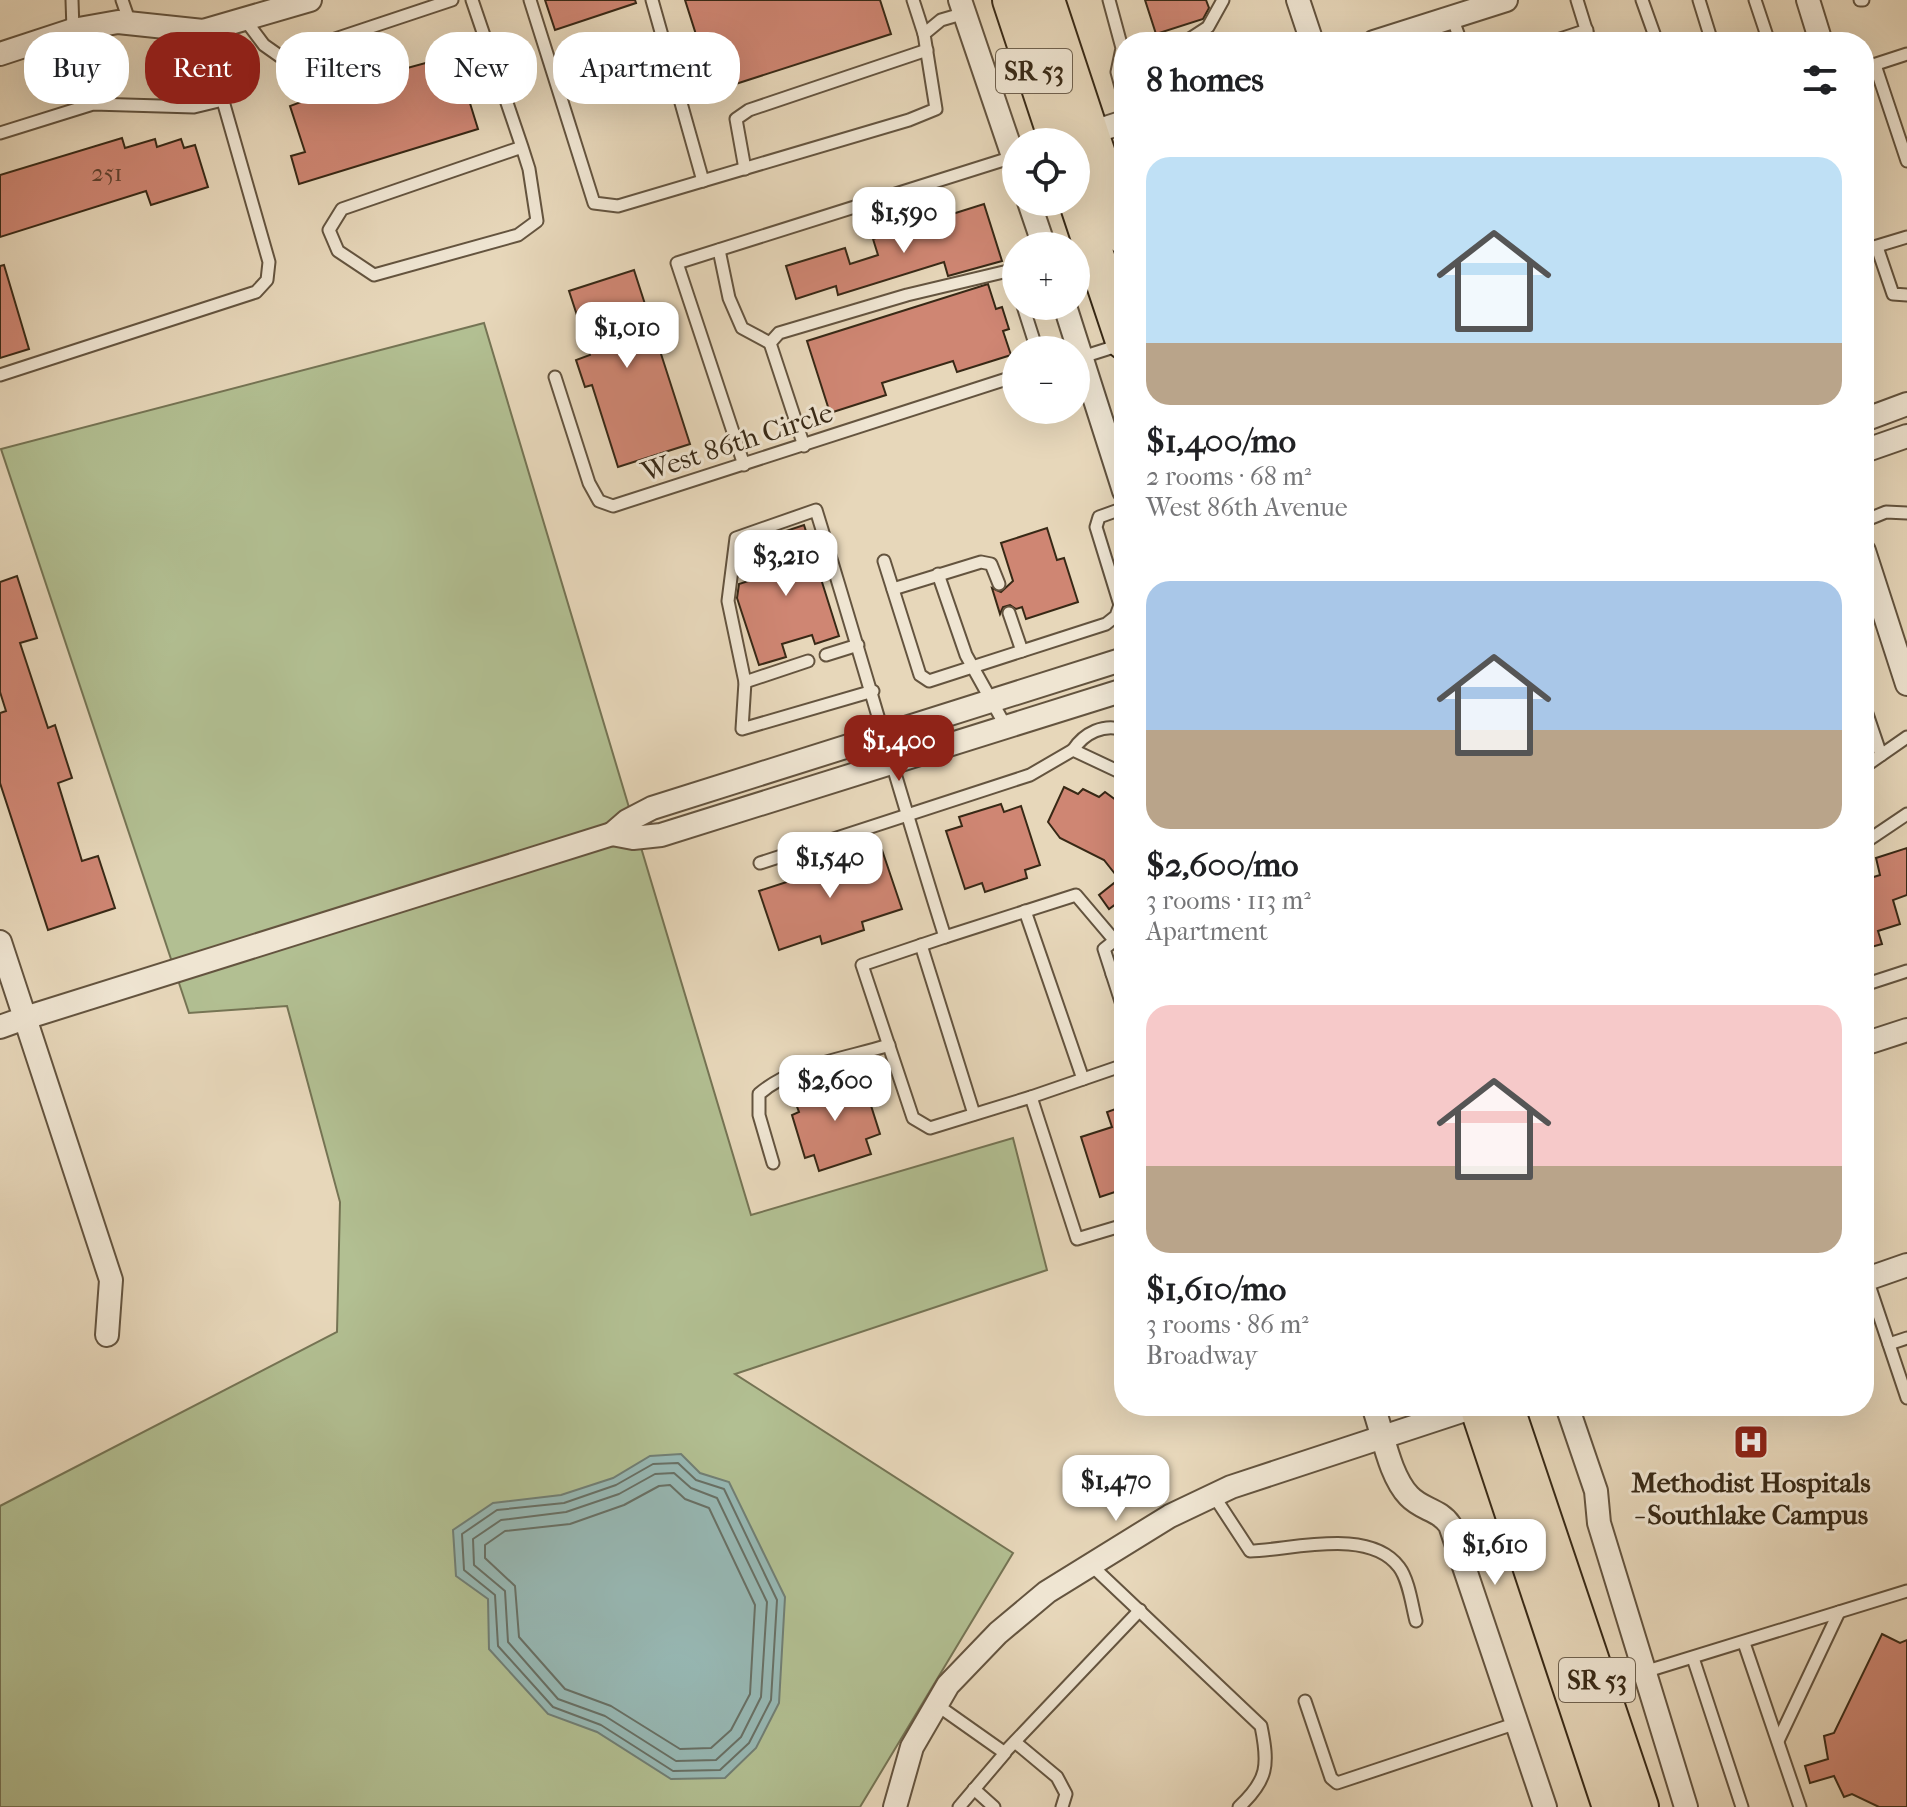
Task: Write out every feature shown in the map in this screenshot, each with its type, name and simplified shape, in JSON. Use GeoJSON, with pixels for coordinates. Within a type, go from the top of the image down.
{"type":"FeatureCollection","features":[{"type":"Feature","properties":{"kind":"main road","name":"SR 53"},"geometry":{"type":"LineString","coordinates":[[1011,0],[1079,128]]}},
{"type":"Feature","properties":{"kind":"main road","name":"SR 53"},"geometry":{"type":"LineString","coordinates":[[1046,0],[1081,128]]}},
{"type":"Feature","properties":{"kind":"main road","name":"SR 53"},"geometry":{"type":"LineString","coordinates":[[1090,152],[1114,211]]}},
{"type":"Feature","properties":{"kind":"main road"},"geometry":{"type":"LineString","coordinates":[[1082,216],[1114,312]]}},
{"type":"Feature","properties":{"kind":"main road","name":"SR 53"},"geometry":{"type":"LineString","coordinates":[[1480,1416],[1611,1807]]}},
{"type":"Feature","properties":{"kind":"main road","name":"SR 53"},"geometry":{"type":"LineString","coordinates":[[1508,1416],[1640,1807]]}},
{"type":"Feature","properties":{"kind":"street"},"geometry":{"type":"LineString","coordinates":[[0,54],[73,30],[118,22],[203,31],[255,12],[310,0]]}},
{"type":"Feature","properties":{"kind":"street"},"geometry":{"type":"LineString","coordinates":[[1298,0],[1309,32]]}},
{"type":"Feature","properties":{"kind":"street"},"geometry":{"type":"LineString","coordinates":[[1405,32],[1506,0]]}},
{"type":"Feature","properties":{"kind":"street"},"geometry":{"type":"LineString","coordinates":[[1808,0],[1818,32]]}},
{"type":"Feature","properties":{"kind":"street"},"geometry":{"type":"LineString","coordinates":[[962,7],[1004,128]]}},
{"type":"Feature","properties":{"kind":"street"},"geometry":{"type":"LineString","coordinates":[[1090,391],[1114,461]]}},
{"type":"Feature","properties":{"kind":"street"},"geometry":{"type":"LineString","coordinates":[[1874,416],[1907,404]]}},
{"type":"Feature","properties":{"kind":"street"},"geometry":{"type":"LineString","coordinates":[[1874,448],[1907,436]]}},
{"type":"Feature","properties":{"kind":"street"},"geometry":{"type":"LineString","coordinates":[[1874,582],[1907,684]]}},
{"type":"Feature","properties":{"kind":"street"},"geometry":{"type":"LineString","coordinates":[[0,1027],[612,834],[627,821],[652,808],[993,704],[1114,662]]}},
{"type":"Feature","properties":{"kind":"street"},"geometry":{"type":"LineString","coordinates":[[612,834],[633,838],[661,835],[1114,693]]}},
{"type":"Feature","properties":{"kind":"street"},"geometry":{"type":"LineString","coordinates":[[0,942],[111,1280],[107,1335]]}},
{"type":"Feature","properties":{"kind":"street"},"geometry":{"type":"LineString","coordinates":[[1874,1041],[1907,1030]]}},
{"type":"Feature","properties":{"kind":"street"},"geometry":{"type":"LineString","coordinates":[[1874,1276],[1907,1265]]}},
{"type":"Feature","properties":{"kind":"street"},"geometry":{"type":"LineString","coordinates":[[1377,1416],[1407,1495],[1419,1505],[1441,1513],[1450,1525],[1545,1807]]}},
{"type":"Feature","properties":{"kind":"street"},"geometry":{"type":"LineString","coordinates":[[895,1807],[912,1747],[948,1685],[998,1633],[1047,1592],[1170,1516],[1214,1496],[1447,1416]]}},
{"type":"Feature","properties":{"kind":"street"},"geometry":{"type":"LineString","coordinates":[[1570,1416],[1596,1491],[1599,1523],[1686,1807]]}},
{"type":"Feature","properties":{"kind":"lane"},"geometry":{"type":"LineString","coordinates":[[72,0],[73,30]]}},
{"type":"Feature","properties":{"kind":"lane"},"geometry":{"type":"LineString","coordinates":[[122,0],[130,23]]}},
{"type":"Feature","properties":{"kind":"lane"},"geometry":{"type":"LineString","coordinates":[[255,12],[264,45],[281,57],[452,0]]}},
{"type":"Feature","properties":{"kind":"lane"},"geometry":{"type":"LineString","coordinates":[[472,0],[522,147],[537,221],[518,235],[374,275],[338,251],[329,230],[342,209],[522,147]]}},
{"type":"Feature","properties":{"kind":"lane"},"geometry":{"type":"LineString","coordinates":[[530,0],[594,203],[618,206],[936,109],[924,34],[913,0]]}},
{"type":"Feature","properties":{"kind":"lane"},"geometry":{"type":"LineString","coordinates":[[652,0],[703,181]]}},
{"type":"Feature","properties":{"kind":"lane"},"geometry":{"type":"LineString","coordinates":[[1109,0],[1118,32]]}},
{"type":"Feature","properties":{"kind":"lane"},"geometry":{"type":"LineString","coordinates":[[1200,32],[1208,27],[1223,0]]}},
{"type":"Feature","properties":{"kind":"lane"},"geometry":{"type":"LineString","coordinates":[[1577,0],[1587,32]]}},
{"type":"Feature","properties":{"kind":"lane"},"geometry":{"type":"LineString","coordinates":[[1642,0],[1653,32]]}},
{"type":"Feature","properties":{"kind":"lane"},"geometry":{"type":"LineString","coordinates":[[1699,0],[1709,32]]}},
{"type":"Feature","properties":{"kind":"lane"},"geometry":{"type":"LineString","coordinates":[[1755,0],[1766,32]]}},
{"type":"Feature","properties":{"kind":"lane"},"geometry":{"type":"LineString","coordinates":[[924,34],[962,7]]}},
{"type":"Feature","properties":{"kind":"lane"},"geometry":{"type":"LineString","coordinates":[[1452,17],[1457,32]]}},
{"type":"Feature","properties":{"kind":"lane"},"geometry":{"type":"LineString","coordinates":[[745,169],[736,119],[749,110],[927,50]]}},
{"type":"Feature","properties":{"kind":"lane"},"geometry":{"type":"LineString","coordinates":[[1874,65],[1907,54]]}},
{"type":"Feature","properties":{"kind":"lane"},"geometry":{"type":"LineString","coordinates":[[1874,76],[1907,161]]}},
{"type":"Feature","properties":{"kind":"lane"},"geometry":{"type":"LineString","coordinates":[[0,133],[93,104],[194,107],[206,104]]}},
{"type":"Feature","properties":{"kind":"lane"},"geometry":{"type":"LineString","coordinates":[[0,375],[256,292],[267,280],[269,262],[224,104]]}},
{"type":"Feature","properties":{"kind":"lane"},"geometry":{"type":"LineString","coordinates":[[744,465],[677,263],[1002,164]]}},
{"type":"Feature","properties":{"kind":"lane"},"geometry":{"type":"LineString","coordinates":[[1874,248],[1907,237]]}},
{"type":"Feature","properties":{"kind":"lane"},"geometry":{"type":"LineString","coordinates":[[1877,247],[1893,294],[1907,295]]}},
{"type":"Feature","properties":{"kind":"lane"},"geometry":{"type":"LineString","coordinates":[[719,250],[729,298],[742,328],[770,343],[804,446]]}},
{"type":"Feature","properties":{"kind":"lane"},"geometry":{"type":"LineString","coordinates":[[770,343],[779,333],[842,314],[1002,273]]}},
{"type":"Feature","properties":{"kind":"lane"},"geometry":{"type":"LineString","coordinates":[[1090,354],[1114,346]]}},
{"type":"Feature","properties":{"kind":"lane","name":"West 86th Circle"},"geometry":{"type":"LineString","coordinates":[[555,377],[589,483],[599,501],[613,506],[1002,381]]}},
{"type":"Feature","properties":{"kind":"lane"},"geometry":{"type":"LineString","coordinates":[[873,691],[742,729],[745,682],[728,601],[736,538],[816,510],[873,691],[906,815],[945,937]]}},
{"type":"Feature","properties":{"kind":"lane"},"geometry":{"type":"LineString","coordinates":[[1114,512],[1099,517],[1096,527],[1114,586]]}},
{"type":"Feature","properties":{"kind":"lane"},"geometry":{"type":"LineString","coordinates":[[1874,517],[1886,512],[1907,513]]}},
{"type":"Feature","properties":{"kind":"lane"},"geometry":{"type":"LineString","coordinates":[[884,561],[920,675],[929,681],[1106,624],[1114,618]]}},
{"type":"Feature","properties":{"kind":"lane"},"geometry":{"type":"LineString","coordinates":[[893,589],[981,562],[991,564],[999,584]]}},
{"type":"Feature","properties":{"kind":"lane"},"geometry":{"type":"LineString","coordinates":[[938,574],[972,668],[1005,725]]}},
{"type":"Feature","properties":{"kind":"lane"},"geometry":{"type":"LineString","coordinates":[[1009,613],[1022,651]]}},
{"type":"Feature","properties":{"kind":"lane"},"geometry":{"type":"LineString","coordinates":[[826,655],[858,645]]}},
{"type":"Feature","properties":{"kind":"lane"},"geometry":{"type":"LineString","coordinates":[[745,682],[808,661]]}},
{"type":"Feature","properties":{"kind":"lane"},"geometry":{"type":"LineString","coordinates":[[760,863],[1030,775],[1073,750],[1081,738],[1092,732],[1114,728]]}},
{"type":"Feature","properties":{"kind":"lane"},"geometry":{"type":"LineString","coordinates":[[1874,734],[1881,755]]}},
{"type":"Feature","properties":{"kind":"lane"},"geometry":{"type":"LineString","coordinates":[[1874,760],[1907,737]]}},
{"type":"Feature","properties":{"kind":"lane"},"geometry":{"type":"LineString","coordinates":[[1073,750],[1114,769]]}},
{"type":"Feature","properties":{"kind":"lane"},"geometry":{"type":"LineString","coordinates":[[1874,836],[1907,814]]}},
{"type":"Feature","properties":{"kind":"lane"},"geometry":{"type":"LineString","coordinates":[[1114,931],[1076,895],[862,965],[913,1118],[930,1128],[1114,1068]]}},
{"type":"Feature","properties":{"kind":"lane"},"geometry":{"type":"LineString","coordinates":[[1025,911],[1083,1079]]}},
{"type":"Feature","properties":{"kind":"lane"},"geometry":{"type":"LineString","coordinates":[[1114,942],[1104,949],[1114,966]]}},
{"type":"Feature","properties":{"kind":"lane"},"geometry":{"type":"LineString","coordinates":[[921,945],[974,1114]]}},
{"type":"Feature","properties":{"kind":"lane"},"geometry":{"type":"LineString","coordinates":[[1874,982],[1907,971]]}},
{"type":"Feature","properties":{"kind":"lane"},"geometry":{"type":"LineString","coordinates":[[773,1163],[759,1115],[759,1094],[770,1085],[793,1075],[889,1045]]}},
{"type":"Feature","properties":{"kind":"lane"},"geometry":{"type":"LineString","coordinates":[[1031,1097],[1077,1239],[1114,1228]]}},
{"type":"Feature","properties":{"kind":"lane"},"geometry":{"type":"LineString","coordinates":[[1874,1303],[1907,1398]]}},
{"type":"Feature","properties":{"kind":"lane"},"geometry":{"type":"LineString","coordinates":[[1889,1344],[1907,1338]]}},
{"type":"Feature","properties":{"kind":"lane"},"geometry":{"type":"LineString","coordinates":[[1214,1496],[1250,1551],[1282,1551],[1311,1542],[1375,1549],[1400,1568],[1416,1621]]}},
{"type":"Feature","properties":{"kind":"lane"},"geometry":{"type":"LineString","coordinates":[[1091,1565],[1261,1726],[1266,1748],[1265,1775],[1258,1790],[1239,1807]]}},
{"type":"Feature","properties":{"kind":"lane"},"geometry":{"type":"LineString","coordinates":[[1643,1673],[1907,1591]]}},
{"type":"Feature","properties":{"kind":"lane"},"geometry":{"type":"LineString","coordinates":[[959,1807],[1004,1753],[1140,1610]]}},
{"type":"Feature","properties":{"kind":"lane"},"geometry":{"type":"LineString","coordinates":[[1778,1741],[1839,1612]]}},
{"type":"Feature","properties":{"kind":"lane"},"geometry":{"type":"LineString","coordinates":[[1744,1643],[1800,1807]]}},
{"type":"Feature","properties":{"kind":"lane"},"geometry":{"type":"LineString","coordinates":[[1693,1658],[1742,1807]]}},
{"type":"Feature","properties":{"kind":"lane"},"geometry":{"type":"LineString","coordinates":[[1305,1701],[1331,1778],[1337,1783],[1517,1723]]}},
{"type":"Feature","properties":{"kind":"lane"},"geometry":{"type":"LineString","coordinates":[[937,1705],[1004,1753]]}},
{"type":"Feature","properties":{"kind":"lane"},"geometry":{"type":"LineString","coordinates":[[1015,1742],[1057,1777],[1066,1794],[1062,1807]]}},
{"type":"Feature","properties":{"kind":"lane"},"geometry":{"type":"LineString","coordinates":[[974,1789],[994,1807]]}},
{"type":"Feature","properties":{"kind":"green space"},"geometry":{"type":"Polygon","coordinates":[[[484,323],[751,1215],[1013,1138],[1047,1270],[735,1374],[1013,1553],[860,1807],[0,1807],[0,1506],[337,1332],[340,1202],[287,1006],[189,1013],[1,449],[484,323]]]}},
{"type":"Feature","properties":{"kind":"water"},"geometry":{"type":"Polygon","coordinates":[[[681,1454],[700,1473],[729,1482],[785,1597],[779,1703],[756,1748],[725,1778],[671,1779],[597,1732],[548,1714],[489,1649],[488,1599],[456,1576],[453,1530],[493,1503],[561,1495],[613,1478],[650,1456],[681,1454]]]}},
{"type":"Feature","properties":{"kind":"building"},"geometry":{"type":"Polygon","coordinates":[[[545,0],[635,0],[636,3],[555,30],[545,0]]]}},
{"type":"Feature","properties":{"kind":"building"},"geometry":{"type":"Polygon","coordinates":[[[685,0],[880,0],[891,34],[740,83],[740,32],[695,32],[685,0]]]}},
{"type":"Feature","properties":{"kind":"building"},"geometry":{"type":"Polygon","coordinates":[[[1145,0],[1206,0],[1209,8],[1203,19],[1155,32],[1145,0]]]}},
{"type":"Feature","properties":{"kind":"building"},"geometry":{"type":"Polygon","coordinates":[[[425,63],[425,104],[470,104],[478,129],[299,184],[291,156],[305,152],[290,106],[409,104],[409,68],[425,63]]]}},
{"type":"Feature","properties":{"kind":"building"},"geometry":{"type":"Polygon","coordinates":[[[122,138],[125,148],[155,139],[157,147],[181,139],[184,148],[195,145],[208,187],[151,205],[146,191],[0,237],[0,175],[122,138]]]}},
{"type":"Feature","properties":{"kind":"building"},"geometry":{"type":"Polygon","coordinates":[[[984,204],[1002,261],[948,276],[944,262],[838,295],[836,286],[796,299],[786,266],[845,248],[850,264],[878,255],[873,239],[984,204]]]}},
{"type":"Feature","properties":{"kind":"building"},"geometry":{"type":"Polygon","coordinates":[[[4,265],[29,349],[0,358],[0,266],[4,265]]]}},
{"type":"Feature","properties":{"kind":"building"},"geometry":{"type":"Polygon","coordinates":[[[634,270],[690,444],[618,467],[592,385],[585,387],[576,360],[590,355],[569,291],[634,270]]]}},
{"type":"Feature","properties":{"kind":"building"},"geometry":{"type":"Polygon","coordinates":[[[988,284],[996,309],[1002,307],[1002,320],[1006,320],[1009,329],[1003,331],[1002,358],[957,372],[953,361],[882,383],[886,395],[830,413],[807,341],[988,284]]]}},
{"type":"Feature","properties":{"kind":"building"},"geometry":{"type":"Polygon","coordinates":[[[804,525],[839,636],[815,644],[812,635],[782,644],[786,657],[759,665],[737,598],[739,584],[770,574],[759,540],[804,525]]]}},
{"type":"Feature","properties":{"kind":"building"},"geometry":{"type":"Polygon","coordinates":[[[1047,528],[1057,560],[1064,558],[1078,602],[1026,619],[1022,607],[1003,607],[1000,614],[992,588],[1001,592],[1013,581],[1001,543],[1047,528]]]}},
{"type":"Feature","properties":{"kind":"building"},"geometry":{"type":"Polygon","coordinates":[[[17,576],[37,638],[20,643],[48,728],[55,725],[72,778],[58,783],[82,861],[98,856],[115,908],[48,930],[0,783],[0,713],[6,711],[0,692],[0,582],[17,576]]]}},
{"type":"Feature","properties":{"kind":"building"},"geometry":{"type":"Polygon","coordinates":[[[1064,787],[1078,794],[1083,789],[1099,797],[1105,792],[1114,799],[1114,873],[1104,860],[1060,838],[1048,822],[1064,787]]]}},
{"type":"Feature","properties":{"kind":"building"},"geometry":{"type":"Polygon","coordinates":[[[1001,804],[1004,812],[1021,806],[1040,865],[1025,870],[1027,878],[985,892],[982,883],[965,889],[946,831],[962,826],[959,817],[1001,804]]]}},
{"type":"Feature","properties":{"kind":"building"},"geometry":{"type":"Polygon","coordinates":[[[1907,848],[1907,895],[1893,900],[1900,924],[1878,931],[1882,944],[1874,946],[1874,877],[1880,875],[1876,858],[1907,848]]]}},
{"type":"Feature","properties":{"kind":"building"},"geometry":{"type":"Polygon","coordinates":[[[882,850],[902,909],[862,922],[864,930],[822,944],[820,936],[779,950],[759,891],[799,878],[797,870],[839,855],[842,864],[882,850]]]}},
{"type":"Feature","properties":{"kind":"building"},"geometry":{"type":"Polygon","coordinates":[[[1114,883],[1114,905],[1109,909],[1099,895],[1114,883]]]}},
{"type":"Feature","properties":{"kind":"building"},"geometry":{"type":"Polygon","coordinates":[[[853,1076],[858,1092],[866,1090],[880,1134],[866,1139],[871,1154],[819,1171],[814,1155],[805,1158],[792,1115],[799,1112],[793,1096],[853,1076]]]}},
{"type":"Feature","properties":{"kind":"building"},"geometry":{"type":"Polygon","coordinates":[[[1114,1110],[1114,1192],[1100,1197],[1081,1137],[1112,1127],[1107,1112],[1114,1110]]]}},
{"type":"Feature","properties":{"kind":"building"},"geometry":{"type":"Polygon","coordinates":[[[1882,1634],[1900,1643],[1907,1640],[1907,1807],[1879,1807],[1852,1794],[1844,1797],[1834,1776],[1810,1783],[1805,1766],[1828,1759],[1824,1736],[1834,1733],[1882,1634]]]}},
{"type":"Feature","properties":{"kind":"place","name":"Methodist Hospitals - Southlake Campus"},"geometry":{"type":"Point","coordinates":[1751,1442]}}]}
